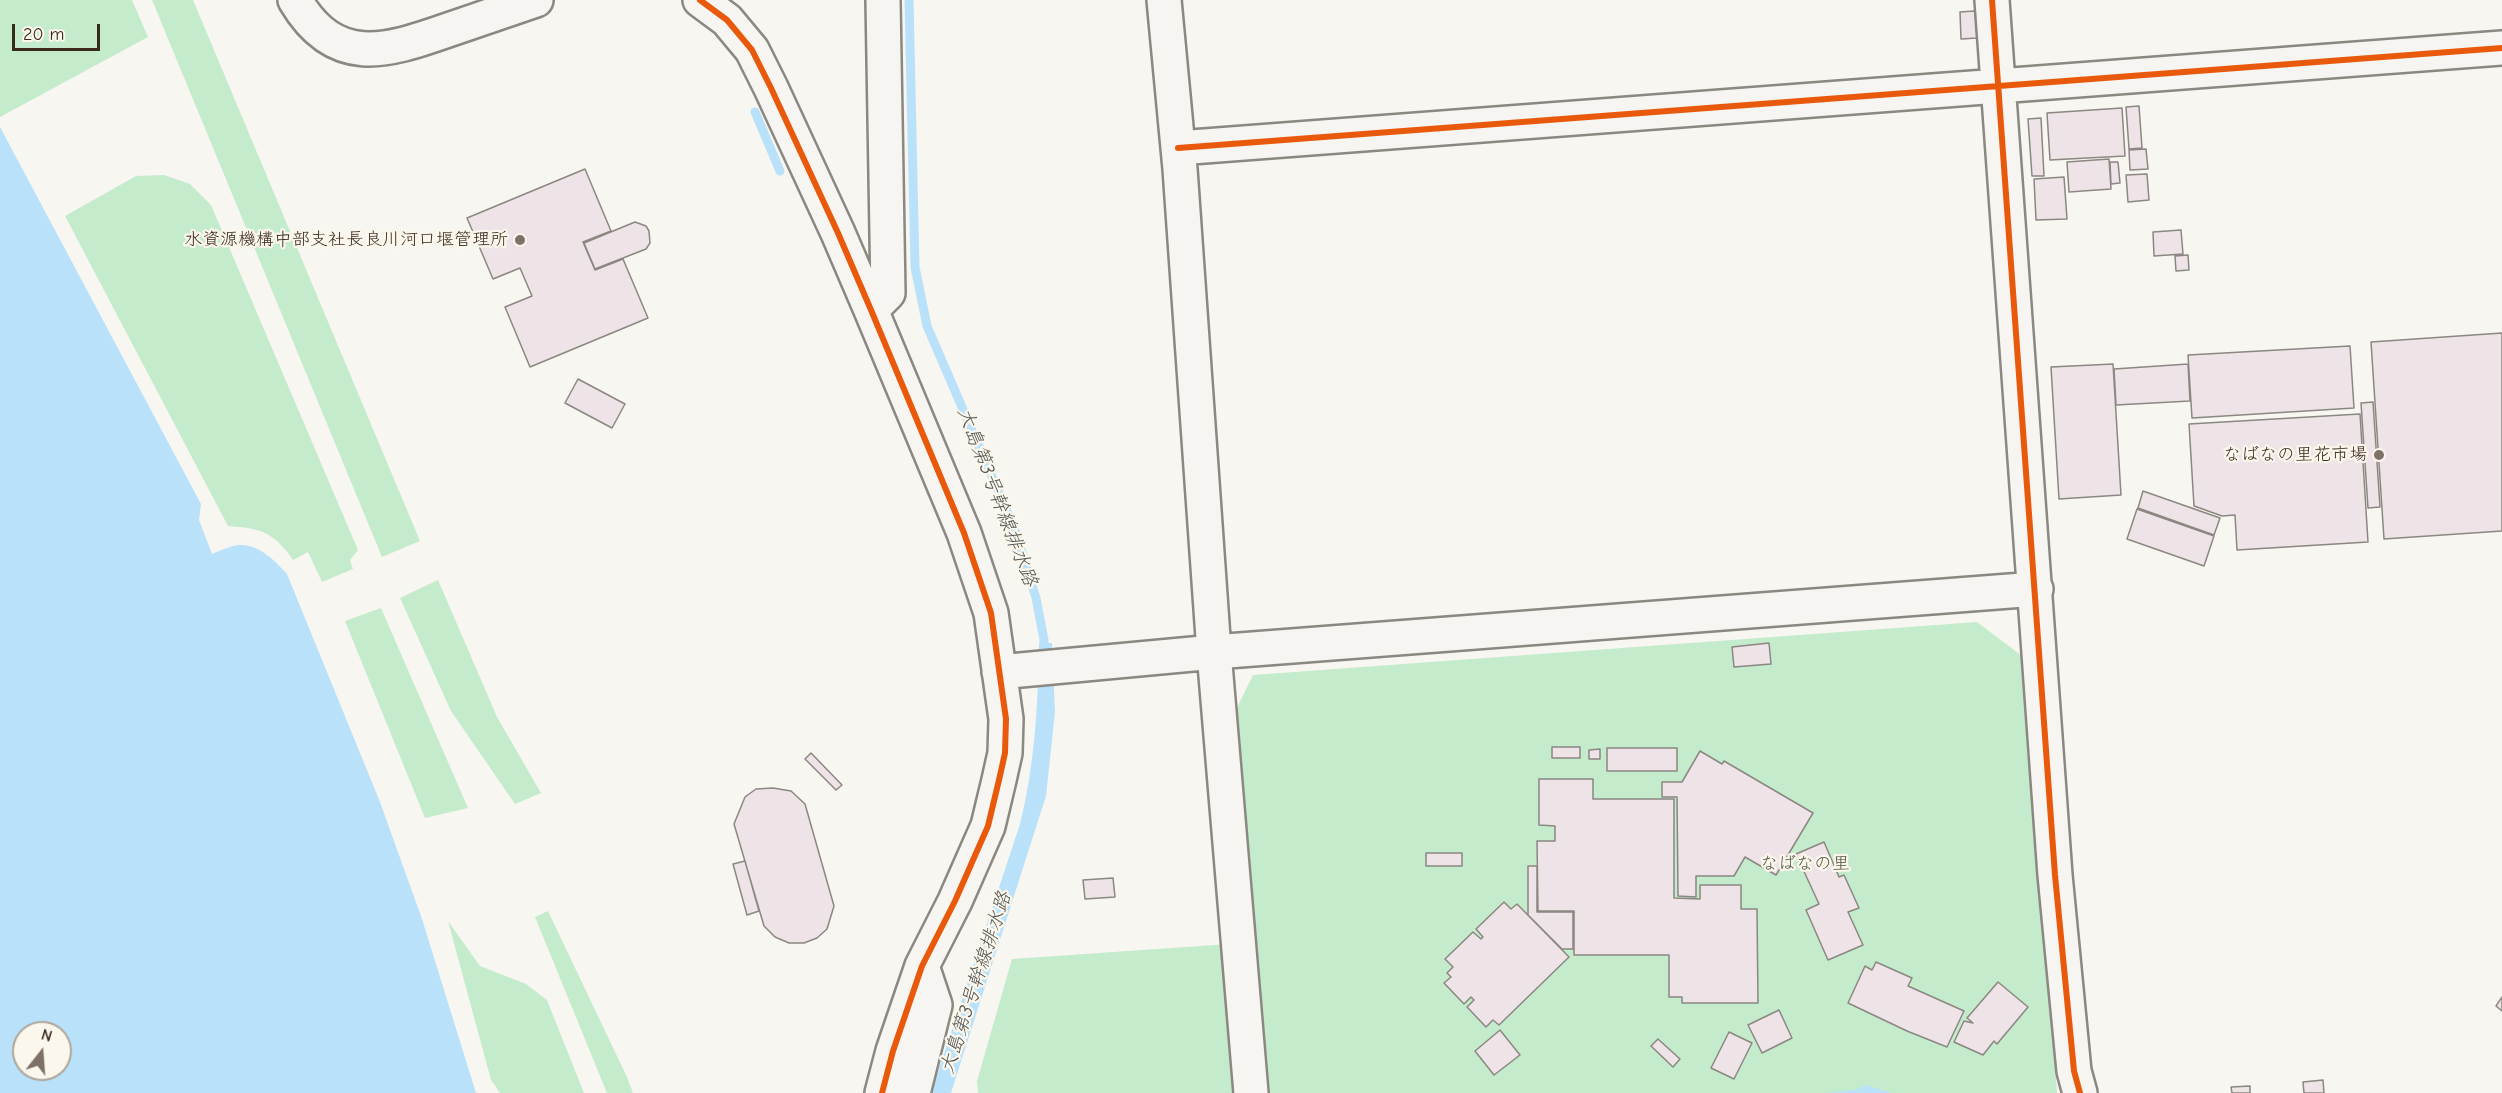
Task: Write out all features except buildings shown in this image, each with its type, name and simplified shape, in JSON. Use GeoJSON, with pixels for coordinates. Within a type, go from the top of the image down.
{"type":"FeatureCollection","features":[{"type":"Feature","properties":{"kind":"street"},"geometry":{"type":"LineString","coordinates":[[295,0],[318,32],[345,45],[373,51],[403,46],[536,0]]}},
{"type":"Feature","properties":{"kind":"street"},"geometry":{"type":"LineString","coordinates":[[700,0],[727,20],[752,50],[838,233],[964,533],[1011,670],[1005,753],[988,826],[955,901],[922,966],[893,1051],[882,1093]]}},
{"type":"Feature","properties":{"kind":"street"},"geometry":{"type":"LineString","coordinates":[[871,310],[888,293],[883,0]]}},
{"type":"Feature","properties":{"kind":"street"},"geometry":{"type":"LineString","coordinates":[[1164,0],[1178,148],[1214,652],[1251,1093]]}},
{"type":"Feature","properties":{"kind":"street"},"geometry":{"type":"LineString","coordinates":[[1992,0],[2055,875],[2074,1071],[2080,1093]]}},
{"type":"Feature","properties":{"kind":"street"},"geometry":{"type":"LineString","coordinates":[[1178,148],[2502,48]]}},
{"type":"Feature","properties":{"kind":"street"},"geometry":{"type":"LineString","coordinates":[[1011,670],[1214,652],[2036,589]]}},
{"type":"Feature","properties":{"kind":"street"},"geometry":{"type":"LineString","coordinates":[[913,1093],[935,1005],[922,966]]}},
{"type":"Feature","properties":{"kind":"green space"},"geometry":{"type":"Polygon","coordinates":[[[0,0],[132,0],[148,37],[0,117],[0,0]]]}},
{"type":"Feature","properties":{"kind":"green space"},"geometry":{"type":"Polygon","coordinates":[[[152,0],[193,0],[420,541],[382,557],[152,0]]]}},
{"type":"Feature","properties":{"kind":"green space"},"geometry":{"type":"Polygon","coordinates":[[[164,175],[190,184],[211,205],[358,550],[350,560],[353,569],[322,582],[308,552],[293,560],[273,537],[258,530],[228,526],[65,216],[136,176],[164,175]]]}},
{"type":"Feature","properties":{"kind":"green space"},"geometry":{"type":"Polygon","coordinates":[[[438,580],[497,717],[541,793],[515,804],[451,711],[400,598],[438,580]]]}},
{"type":"Feature","properties":{"kind":"green space"},"geometry":{"type":"Polygon","coordinates":[[[381,608],[468,808],[425,818],[345,621],[381,608]]]}},
{"type":"Feature","properties":{"kind":"green space","name":"なばなの里"},"geometry":{"type":"Polygon","coordinates":[[[1977,622],[2026,659],[2057,1093],[1260,1093],[1232,718],[1253,675],[1977,622]]]}},
{"type":"Feature","properties":{"kind":"green space"},"geometry":{"type":"Polygon","coordinates":[[[548,911],[633,1093],[607,1093],[535,917],[548,911]]]}},
{"type":"Feature","properties":{"kind":"green space"},"geometry":{"type":"Polygon","coordinates":[[[448,921],[480,966],[526,984],[547,1000],[584,1093],[500,1093],[491,1080],[448,921]]]}},
{"type":"Feature","properties":{"kind":"green space"},"geometry":{"type":"Polygon","coordinates":[[[1229,944],[1239,1093],[978,1093],[977,1081],[1012,959],[1229,944]]]}},
{"type":"Feature","properties":{"kind":"water"},"geometry":{"type":"Polygon","coordinates":[[[0,127],[201,504],[199,520],[212,554],[239,545],[255,548],[269,556],[287,574],[380,802],[422,919],[476,1093],[0,1093],[0,127]]]}},
{"type":"Feature","properties":{"kind":"water"},"geometry":{"type":"Polygon","coordinates":[[[1039,643],[1052,643],[1055,712],[1046,796],[951,1093],[931,1093],[1020,824],[1035,734],[1039,643]]]}},
{"type":"Feature","properties":{"kind":"water"},"geometry":{"type":"Polygon","coordinates":[[[1866,1085],[1891,1093],[1825,1093],[1855,1090],[1866,1085]]]}},
{"type":"Feature","properties":{"kind":"waterway","name":"大島第3号幹線排水路"},"geometry":{"type":"LineString","coordinates":[[909,0],[915,267],[927,326],[1015,530],[1036,598],[1044,640],[1044,655]]}},
{"type":"Feature","properties":{"kind":"waterway"},"geometry":{"type":"LineString","coordinates":[[755,112],[780,171]]}},
{"type":"Feature","properties":{"kind":"cycle path"},"geometry":{"type":"LineString","coordinates":[[700,0],[727,20],[752,50],[771,88],[871,310],[964,533],[991,613],[1006,719],[1005,753],[999,780],[988,826],[955,901],[922,966],[893,1051],[882,1093]]}},
{"type":"Feature","properties":{"kind":"cycle path"},"geometry":{"type":"LineString","coordinates":[[1992,0],[2055,875],[2074,1071],[2080,1093]]}},
{"type":"Feature","properties":{"kind":"cycle path"},"geometry":{"type":"LineString","coordinates":[[1178,148],[2502,48]]}},
{"type":"Feature","properties":{"kind":"place","name":"水資源機構中部支社長良川河口堰管理所"},"geometry":{"type":"Point","coordinates":[520,240]}},
{"type":"Feature","properties":{"kind":"place","name":"なばなの里花市場"},"geometry":{"type":"Point","coordinates":[2379,455]}}]}
